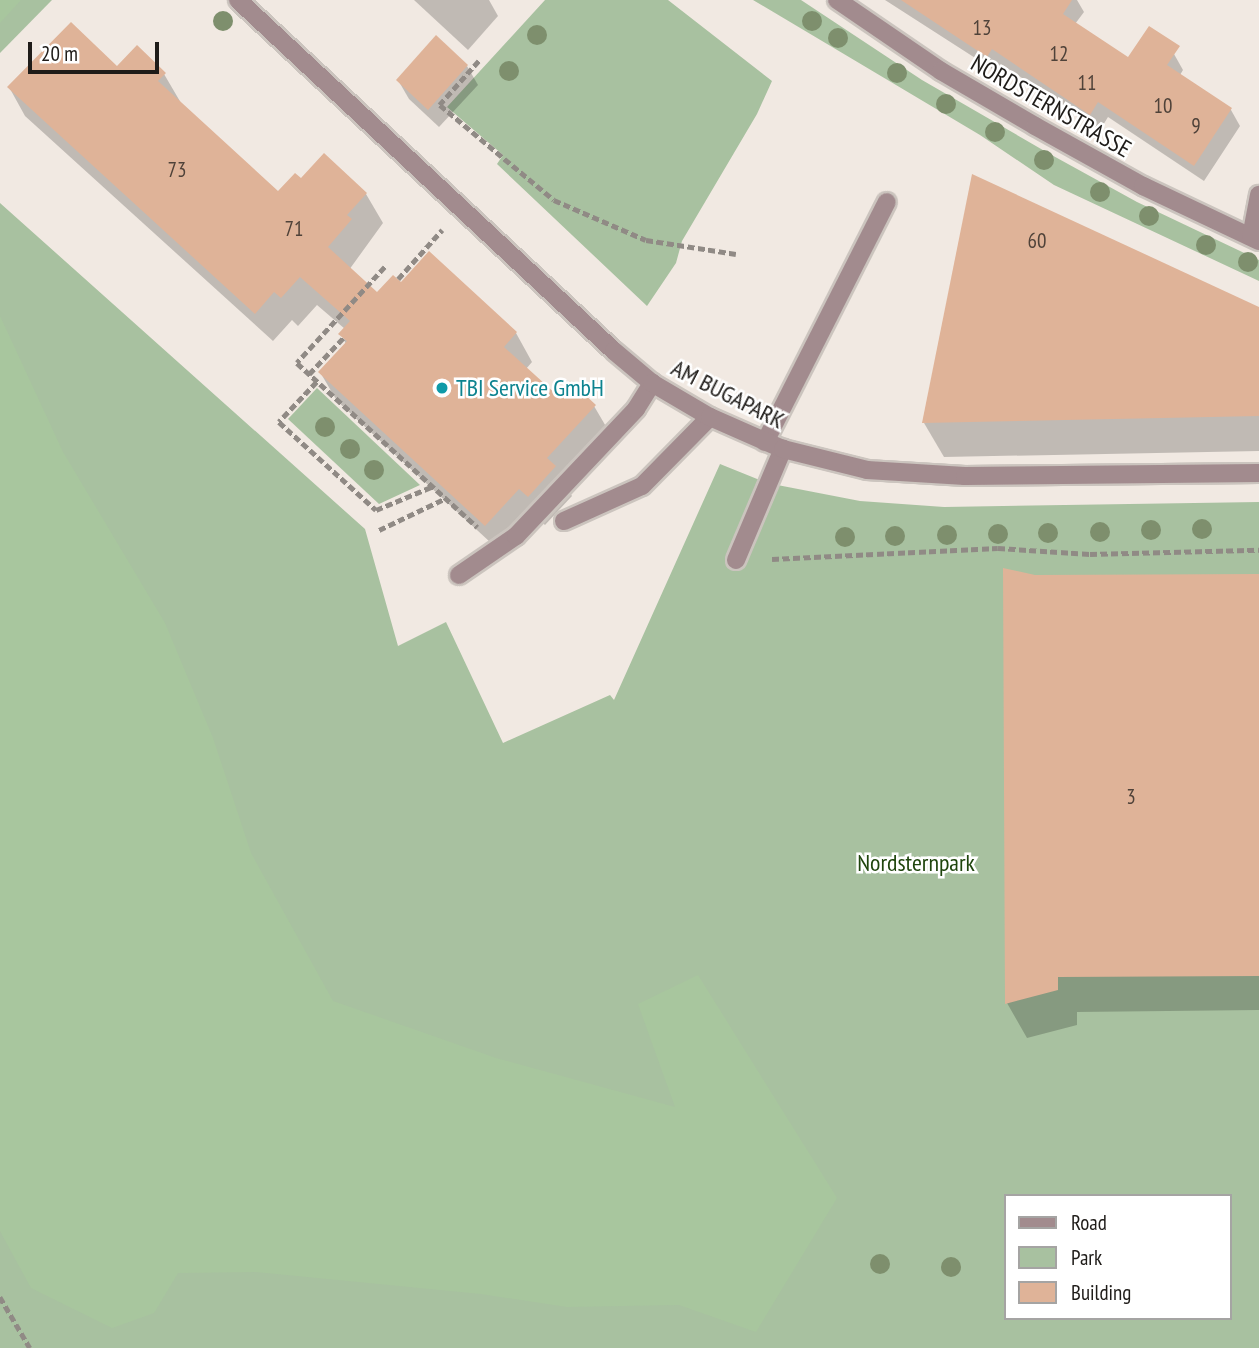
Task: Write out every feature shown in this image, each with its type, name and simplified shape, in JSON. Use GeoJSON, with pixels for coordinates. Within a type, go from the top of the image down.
{"type":"FeatureCollection","features":[{"type":"Feature","properties":{"kind":"street","name":"AM BUGAPARK"},"geometry":{"type":"LineString","coordinates":[[238,0],[652,383],[710,417],[783,449],[867,470],[965,476],[1259,472]]}},
{"type":"Feature","properties":{"kind":"street","name":"NORDSTERNSTRASSE"},"geometry":{"type":"LineString","coordinates":[[837,0],[941,71],[1035,126],[1143,186],[1255,239],[1259,195]]}},
{"type":"Feature","properties":{"kind":"street"},"geometry":{"type":"LineString","coordinates":[[765,442],[887,202]]}},
{"type":"Feature","properties":{"kind":"street"},"geometry":{"type":"LineString","coordinates":[[459,575],[503,547],[636,409],[652,383]]}},
{"type":"Feature","properties":{"kind":"street"},"geometry":{"type":"LineString","coordinates":[[564,521],[642,486],[710,417]]}},
{"type":"Feature","properties":{"kind":"street"},"geometry":{"type":"LineString","coordinates":[[736,560],[783,449]]}},
{"type":"Feature","properties":{"kind":"path"},"geometry":{"type":"LineString","coordinates":[[480,61],[440,105],[554,200],[646,240],[736,254]]}},
{"type":"Feature","properties":{"kind":"path"},"geometry":{"type":"LineString","coordinates":[[398,279],[427,248]]}},
{"type":"Feature","properties":{"kind":"path"},"geometry":{"type":"LineString","coordinates":[[385,267],[297,363],[431,487],[503,547]]}},
{"type":"Feature","properties":{"kind":"path"},"geometry":{"type":"LineString","coordinates":[[309,374],[343,338]]}},
{"type":"Feature","properties":{"kind":"path"},"geometry":{"type":"LineString","coordinates":[[317,382],[279,422],[376,510],[431,487]]}},
{"type":"Feature","properties":{"kind":"path"},"geometry":{"type":"LineString","coordinates":[[379,530],[444,498]]}},
{"type":"Feature","properties":{"kind":"path"},"geometry":{"type":"LineString","coordinates":[[736,560],[998,548],[1090,554],[1259,550]]}},
{"type":"Feature","properties":{"kind":"path"},"geometry":{"type":"LineString","coordinates":[[0,1297],[30,1348]]}},
{"type":"Feature","properties":{"kind":"green space"},"geometry":{"type":"Polygon","coordinates":[[[0,0],[52,0],[0,53],[0,0]]]}},
{"type":"Feature","properties":{"kind":"green space"},"geometry":{"type":"Polygon","coordinates":[[[0,0],[21,0],[0,23],[0,0]]]}},
{"type":"Feature","properties":{"kind":"green space"},"geometry":{"type":"Polygon","coordinates":[[[545,0],[668,0],[772,81],[757,114],[682,241],[676,263],[647,306],[497,164],[503,155],[447,107],[545,0]]]}},
{"type":"Feature","properties":{"kind":"green space"},"geometry":{"type":"Polygon","coordinates":[[[753,0],[801,0],[922,80],[1048,153],[1137,202],[1259,260],[1259,281],[1054,185],[980,135],[753,0]]]}},
{"type":"Feature","properties":{"kind":"green space","name":"Nordsternpark"},"geometry":{"type":"Polygon","coordinates":[[[0,203],[365,529],[398,646],[446,622],[503,743],[610,695],[614,700],[720,464],[767,483],[860,501],[944,507],[1259,502],[1259,1348],[0,1348],[0,203]]]}},
{"type":"Feature","properties":{"kind":"green space"},"geometry":{"type":"Polygon","coordinates":[[[0,316],[63,452],[165,623],[213,738],[251,853],[333,1001],[496,1058],[675,1107],[638,1004],[698,975],[837,1198],[756,1332],[679,1305],[567,1307],[481,1294],[256,1272],[178,1273],[154,1313],[112,1328],[31,1288],[0,1231],[0,316]]]}},
{"type":"Feature","properties":{"kind":"green space"},"geometry":{"type":"Polygon","coordinates":[[[317,388],[420,485],[379,504],[288,419],[317,388]]]}},
{"type":"Feature","properties":{"kind":"building"},"geometry":{"type":"Polygon","coordinates":[[[901,0],[1072,0],[1063,14],[1128,57],[1149,26],[1180,46],[1167,65],[1232,108],[1194,166],[1098,102],[1090,115],[992,49],[987,57],[901,0]]]}},
{"type":"Feature","properties":{"kind":"building"},"geometry":{"type":"Polygon","coordinates":[[[71,22],[117,66],[137,45],[166,73],[158,81],[278,191],[295,173],[301,178],[324,153],[367,193],[347,215],[352,219],[328,247],[377,292],[393,275],[401,282],[429,251],[517,332],[504,347],[557,395],[570,381],[596,405],[547,458],[556,466],[528,497],[519,489],[485,526],[318,372],[347,341],[338,334],[350,321],[300,277],[281,298],[274,292],[255,314],[7,87],[71,22]]]}},
{"type":"Feature","properties":{"kind":"building"},"geometry":{"type":"Polygon","coordinates":[[[436,35],[468,65],[428,110],[396,80],[436,35]]]}},
{"type":"Feature","properties":{"kind":"building"},"geometry":{"type":"Polygon","coordinates":[[[972,174],[1259,307],[1259,416],[922,423],[972,174]]]}},
{"type":"Feature","properties":{"kind":"building"},"geometry":{"type":"Polygon","coordinates":[[[1003,568],[1035,575],[1259,574],[1259,976],[1058,977],[1058,990],[1005,1004],[1003,568]]]}},
{"type":"Feature","properties":{"kind":"place","name":"TBI Service GmbH"},"geometry":{"type":"Point","coordinates":[442,388]}}]}
